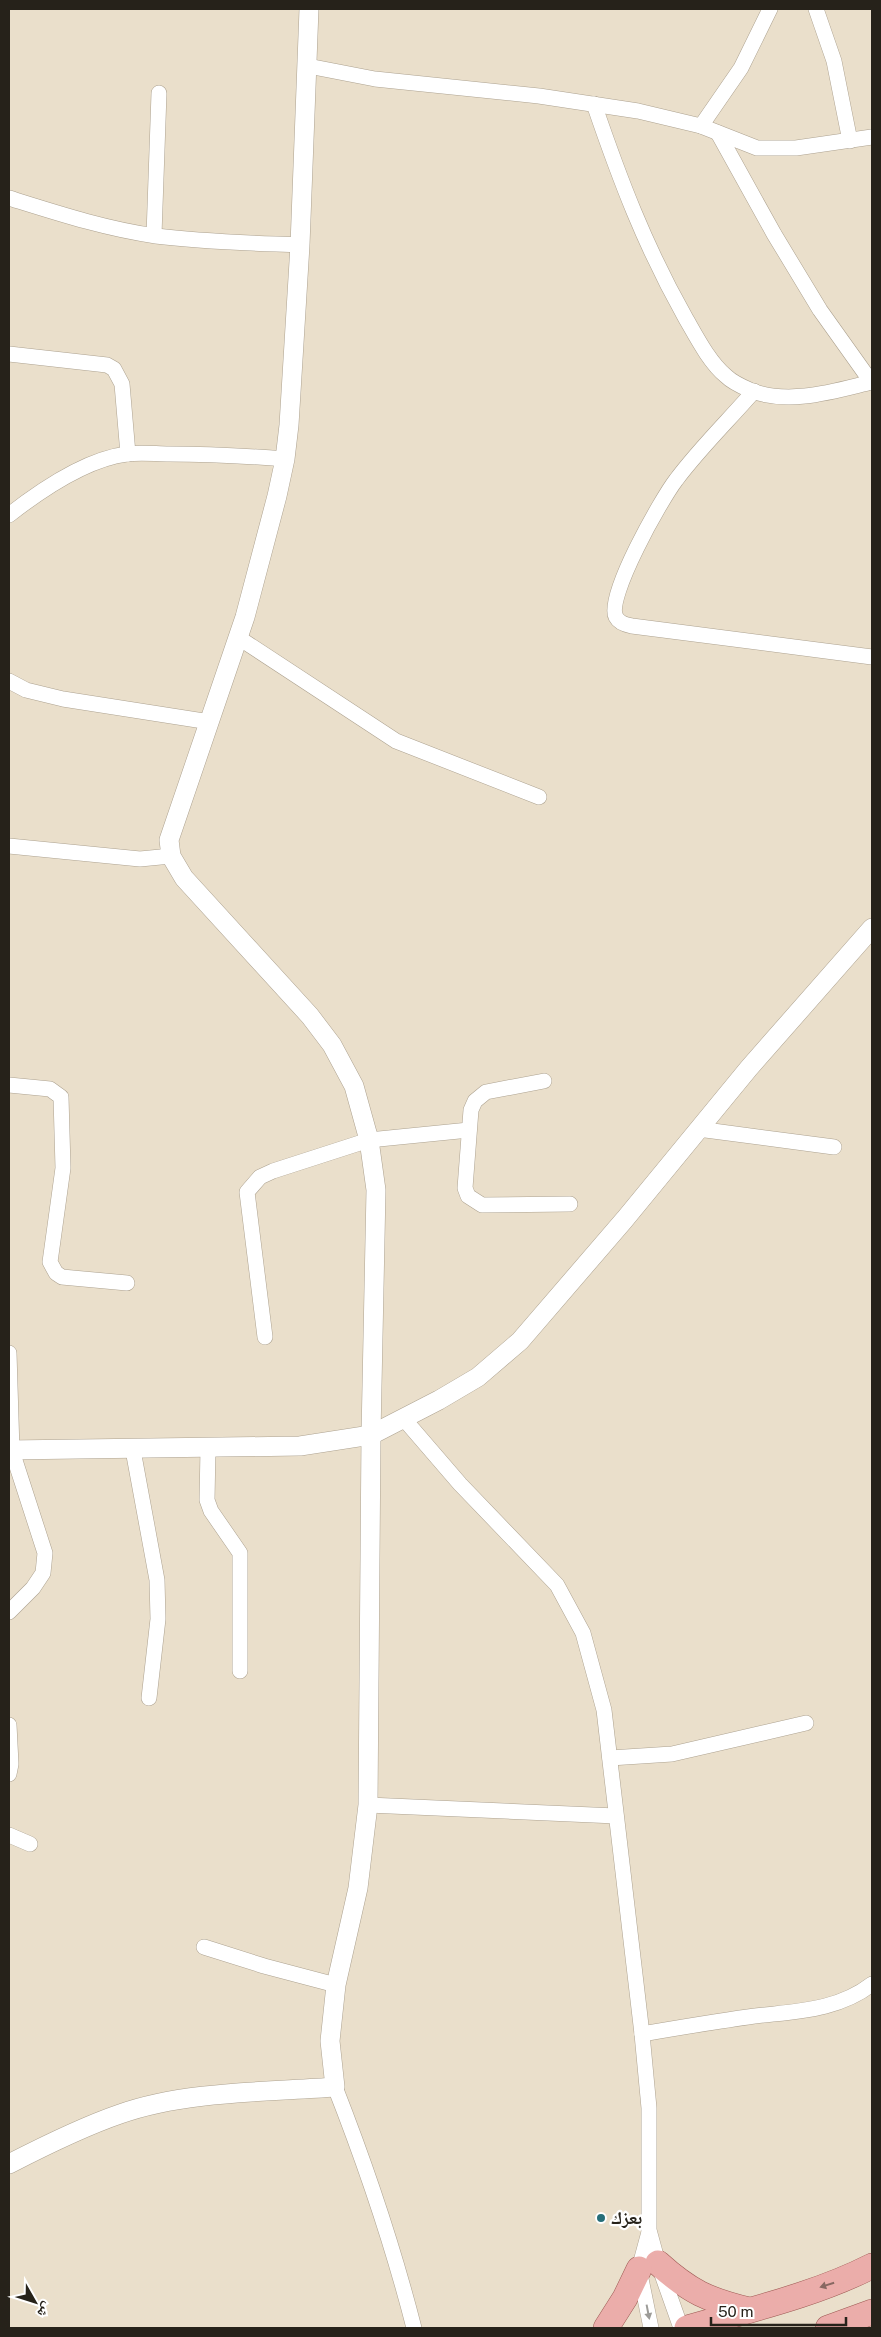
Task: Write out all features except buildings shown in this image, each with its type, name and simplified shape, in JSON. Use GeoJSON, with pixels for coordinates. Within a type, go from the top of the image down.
{"type":"FeatureCollection","features":[{"type":"Feature","properties":{"kind":"main road"},"geometry":{"type":"LineString","coordinates":[[606,2328],[649,2266],[700,2295],[749,2310]]}},
{"type":"Feature","properties":{"kind":"main road"},"geometry":{"type":"LineString","coordinates":[[687,2328],[850,2277],[872,2266]]}},
{"type":"Feature","properties":{"kind":"main road"},"geometry":{"type":"LineString","coordinates":[[828,2328],[872,2312]]}},
{"type":"Feature","properties":{"kind":"street"},"geometry":{"type":"LineString","coordinates":[[309,9],[300,245],[289,424],[285,459],[259,570],[239,638],[176,815],[169,840],[171,856],[184,878],[310,1016],[332,1045],[354,1086],[369,1140],[376,1190],[371,1435],[368,1806],[358,1888],[336,1984],[330,2041],[335,2087],[364,2161],[403,2284],[414,2328]]}},
{"type":"Feature","properties":{"kind":"street"},"geometry":{"type":"LineString","coordinates":[[701,126],[741,68],[770,9]]}},
{"type":"Feature","properties":{"kind":"street"},"geometry":{"type":"LineString","coordinates":[[816,9],[834,61],[850,141]]}},
{"type":"Feature","properties":{"kind":"street"},"geometry":{"type":"LineString","coordinates":[[308,66],[375,80],[540,96],[638,111],[701,126],[757,148],[772,150],[872,137]]}},
{"type":"Feature","properties":{"kind":"street"},"geometry":{"type":"LineString","coordinates":[[154,235],[158,93]]}},
{"type":"Feature","properties":{"kind":"street"},"geometry":{"type":"LineString","coordinates":[[594,104],[640,230],[670,291],[715,364],[730,380],[754,391],[795,397],[817,395],[872,382],[820,310],[774,234],[718,134]]}},
{"type":"Feature","properties":{"kind":"street"},"geometry":{"type":"LineString","coordinates":[[9,198],[53,212],[154,235],[204,241],[300,245]]}},
{"type":"Feature","properties":{"kind":"street"},"geometry":{"type":"LineString","coordinates":[[9,354],[107,365],[114,369],[122,384],[128,454]]}},
{"type":"Feature","properties":{"kind":"street"},"geometry":{"type":"LineString","coordinates":[[754,391],[676,479],[662,500],[646,528],[621,586],[614,610],[615,617],[619,621],[632,626],[872,657]]}},
{"type":"Feature","properties":{"kind":"street"},"geometry":{"type":"LineString","coordinates":[[9,515],[37,493],[62,479],[94,464],[128,454],[216,454],[285,459]]}},
{"type":"Feature","properties":{"kind":"street"},"geometry":{"type":"LineString","coordinates":[[239,638],[396,741],[539,797]]}},
{"type":"Feature","properties":{"kind":"street"},"geometry":{"type":"LineString","coordinates":[[9,681],[26,690],[63,699],[210,722]]}},
{"type":"Feature","properties":{"kind":"street"},"geometry":{"type":"LineString","coordinates":[[9,846],[140,859],[171,856]]}},
{"type":"Feature","properties":{"kind":"street"},"geometry":{"type":"LineString","coordinates":[[10,1450],[208,1449],[300,1446],[371,1435],[404,1420],[478,1377],[520,1341],[625,1219],[698,1129],[822,983],[872,928]]}},
{"type":"Feature","properties":{"kind":"street"},"geometry":{"type":"LineString","coordinates":[[544,1081],[480,1095],[471,1110],[465,1188],[468,1196],[482,1205],[570,1204]]}},
{"type":"Feature","properties":{"kind":"street"},"geometry":{"type":"LineString","coordinates":[[9,1085],[50,1089],[61,1097],[63,1168],[50,1262],[52,1268],[62,1277],[127,1283]]}},
{"type":"Feature","properties":{"kind":"street"},"geometry":{"type":"LineString","coordinates":[[698,1129],[834,1147]]}},
{"type":"Feature","properties":{"kind":"street"},"geometry":{"type":"LineString","coordinates":[[265,1337],[247,1192],[260,1177],[273,1170],[369,1140],[469,1130]]}},
{"type":"Feature","properties":{"kind":"street"},"geometry":{"type":"LineString","coordinates":[[9,1353],[10,1450],[45,1553],[43,1573],[33,1588],[9,1612]]}},
{"type":"Feature","properties":{"kind":"street"},"geometry":{"type":"LineString","coordinates":[[404,1420],[460,1484],[557,1585],[583,1634],[604,1710],[649,2108],[651,2328]]}},
{"type":"Feature","properties":{"kind":"street"},"geometry":{"type":"LineString","coordinates":[[208,1449],[207,1500],[240,1553],[240,1671]]}},
{"type":"Feature","properties":{"kind":"street"},"geometry":{"type":"LineString","coordinates":[[134,1450],[157,1580],[158,1619],[149,1698]]}},
{"type":"Feature","properties":{"kind":"street"},"geometry":{"type":"LineString","coordinates":[[610,1758],[672,1754],[806,1723]]}},
{"type":"Feature","properties":{"kind":"street"},"geometry":{"type":"LineString","coordinates":[[9,1725],[11,1764],[9,1774]]}},
{"type":"Feature","properties":{"kind":"street"},"geometry":{"type":"LineString","coordinates":[[368,1806],[616,1816]]}},
{"type":"Feature","properties":{"kind":"street"},"geometry":{"type":"LineString","coordinates":[[9,1835],[30,1844]]}},
{"type":"Feature","properties":{"kind":"street"},"geometry":{"type":"LineString","coordinates":[[204,1947],[264,1966],[336,1984]]}},
{"type":"Feature","properties":{"kind":"street"},"geometry":{"type":"LineString","coordinates":[[642,2034],[747,2017],[813,2010],[857,1996],[872,1984]]}},
{"type":"Feature","properties":{"kind":"street"},"geometry":{"type":"LineString","coordinates":[[9,2164],[120,2113],[172,2101],[212,2096],[335,2087]]}},
{"type":"Feature","properties":{"kind":"street"},"geometry":{"type":"LineString","coordinates":[[649,2266],[681,2328]]}},
{"type":"Feature","properties":{"kind":"place","name":"بعزك"},"geometry":{"type":"Point","coordinates":[601,2218]}}]}
